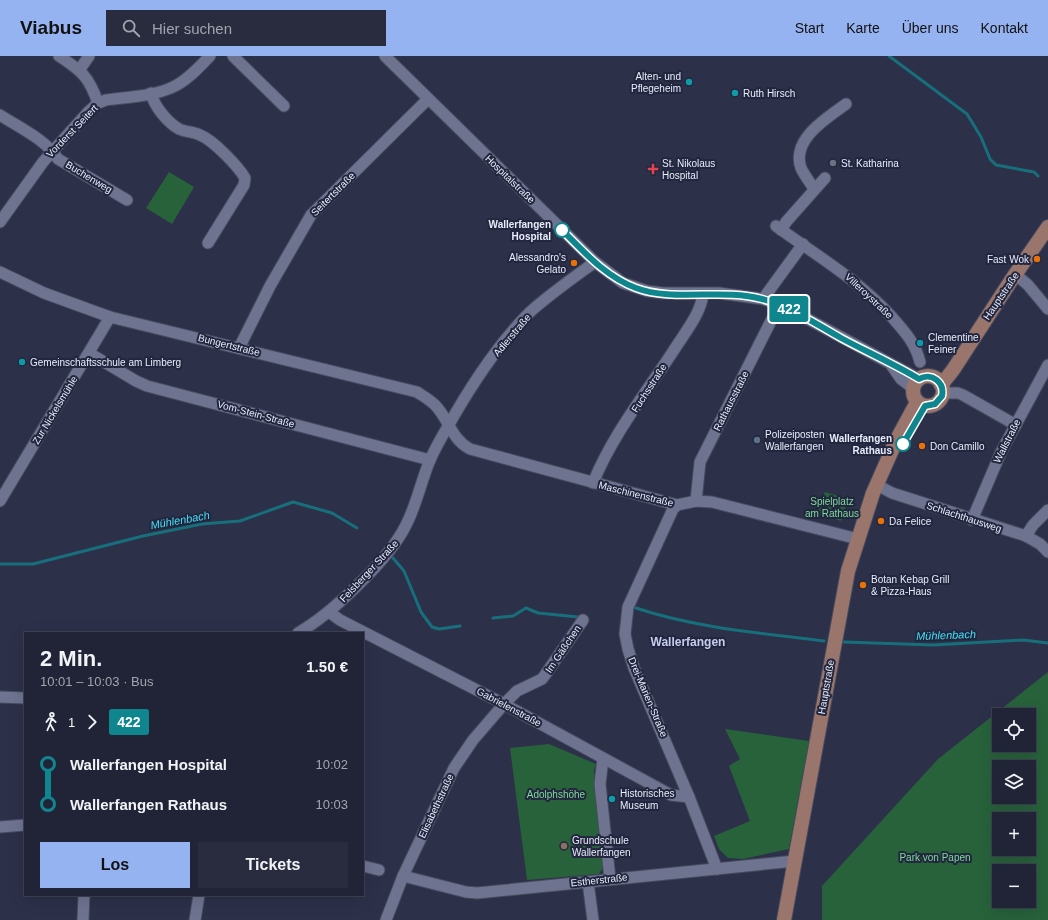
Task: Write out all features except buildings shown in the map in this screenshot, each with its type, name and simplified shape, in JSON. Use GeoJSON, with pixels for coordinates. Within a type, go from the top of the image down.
{"type":"FeatureCollection","features":[{"type":"Feature","properties":{"kind":"main road","name":"Hauptstraße"},"geometry":{"type":"LineString","coordinates":[[940,385],[953,370],[954,366],[1015,274],[1048,227]]}},
{"type":"Feature","properties":{"kind":"main road"},"geometry":{"type":"LineString","coordinates":[[926,376],[940,385],[938,402],[932,405],[921,404],[914,396],[916,384],[926,376]]}},
{"type":"Feature","properties":{"kind":"main road","name":"Hauptstraße"},"geometry":{"type":"LineString","coordinates":[[784,920],[842,601],[858,538],[877,485],[889,460],[903,444],[921,404]]}},
{"type":"Feature","properties":{"kind":"street"},"geometry":{"type":"LineString","coordinates":[[59,56],[80,69],[92,88],[98,103]]}},
{"type":"Feature","properties":{"kind":"street"},"geometry":{"type":"LineString","coordinates":[[80,69],[90,56]]}},
{"type":"Feature","properties":{"kind":"street","name":"Vorderst Seitert"},"geometry":{"type":"LineString","coordinates":[[0,222],[43,162],[98,103],[106,100],[151,93],[175,87],[184,81],[210,56]]}},
{"type":"Feature","properties":{"kind":"street"},"geometry":{"type":"LineString","coordinates":[[233,56],[284,106]]}},
{"type":"Feature","properties":{"kind":"street","name":"Hospitalstraße"},"geometry":{"type":"LineString","coordinates":[[385,56],[595,262],[618,279],[636,288],[663,293],[738,295],[764,299],[779,305],[891,365],[916,384]]}},
{"type":"Feature","properties":{"kind":"street"},"geometry":{"type":"LineString","coordinates":[[151,93],[159,110],[178,128],[200,135],[210,141],[245,178],[244,185],[208,243]]}},
{"type":"Feature","properties":{"kind":"street","name":"Seitertstraße"},"geometry":{"type":"LineString","coordinates":[[238,348],[270,286],[311,214],[428,99]]}},
{"type":"Feature","properties":{"kind":"street"},"geometry":{"type":"LineString","coordinates":[[825,178],[814,189],[801,167],[799,157],[800,148],[805,139],[846,104]]}},
{"type":"Feature","properties":{"kind":"street","name":"Buchenweg"},"geometry":{"type":"LineString","coordinates":[[0,115],[41,141],[53,151],[58,159],[127,200]]}},
{"type":"Feature","properties":{"kind":"street","name":"Villeroystraße"},"geometry":{"type":"LineString","coordinates":[[814,189],[779,228],[841,270],[881,305],[914,342],[920,362]]}},
{"type":"Feature","properties":{"kind":"street"},"geometry":{"type":"LineString","coordinates":[[764,299],[803,244]]}},
{"type":"Feature","properties":{"kind":"street","name":"Adlerstraße"},"geometry":{"type":"LineString","coordinates":[[448,426],[479,377],[517,326],[532,311],[595,262]]}},
{"type":"Feature","properties":{"kind":"street","name":"Bungertstraße"},"geometry":{"type":"LineString","coordinates":[[0,272],[44,293],[110,318],[417,392],[435,405],[448,426]]}},
{"type":"Feature","properties":{"kind":"street"},"geometry":{"type":"LineString","coordinates":[[1015,274],[1028,284],[1048,309]]}},
{"type":"Feature","properties":{"kind":"street","name":"Fuchsstraße"},"geometry":{"type":"LineString","coordinates":[[593,483],[609,450],[685,333],[700,306],[703,294]]}},
{"type":"Feature","properties":{"kind":"street","name":"Rathausstraße"},"geometry":{"type":"LineString","coordinates":[[696,501],[700,462],[779,305]]}},
{"type":"Feature","properties":{"kind":"street","name":"Zur Nickelsmühle"},"geometry":{"type":"LineString","coordinates":[[0,501],[110,318]]}},
{"type":"Feature","properties":{"kind":"street","name":"Vom-Stein-Straße"},"geometry":{"type":"LineString","coordinates":[[89,353],[147,386],[430,460]]}},
{"type":"Feature","properties":{"kind":"street","name":"Wallstraße"},"geometry":{"type":"LineString","coordinates":[[972,520],[992,471],[1028,400],[1048,365]]}},
{"type":"Feature","properties":{"kind":"street"},"geometry":{"type":"LineString","coordinates":[[940,385],[963,395],[1016,425]]}},
{"type":"Feature","properties":{"kind":"street","name":"Felsberger Straße"},"geometry":{"type":"LineString","coordinates":[[299,632],[329,612],[380,561],[399,538],[414,508],[430,460],[448,426]]}},
{"type":"Feature","properties":{"kind":"street","name":"Maschinenstraße"},"geometry":{"type":"LineString","coordinates":[[448,426],[462,445],[470,449],[593,483],[677,505],[696,501],[731,506],[858,538]]}},
{"type":"Feature","properties":{"kind":"street","name":"Schlachthausweg"},"geometry":{"type":"LineString","coordinates":[[877,485],[892,493],[972,520],[1026,536],[1040,544],[1048,552]]}},
{"type":"Feature","properties":{"kind":"street","name":"Drei-Marien-Straße"},"geometry":{"type":"LineString","coordinates":[[677,505],[673,509],[628,607],[625,634],[634,668],[689,797],[717,869]]}},
{"type":"Feature","properties":{"kind":"street"},"geometry":{"type":"LineString","coordinates":[[1026,536],[1033,525],[1048,510]]}},
{"type":"Feature","properties":{"kind":"street","name":"Gabrielenstraße"},"geometry":{"type":"LineString","coordinates":[[329,612],[340,620],[363,632]]}},
{"type":"Feature","properties":{"kind":"street","name":"Im Gäßchen"},"geometry":{"type":"LineString","coordinates":[[504,704],[517,691],[542,679],[582,620]]}},
{"type":"Feature","properties":{"kind":"street","name":"Gabrielenstraße"},"geometry":{"type":"LineString","coordinates":[[364,632],[504,704],[671,795],[689,797]]}},
{"type":"Feature","properties":{"kind":"street"},"geometry":{"type":"LineString","coordinates":[[0,697],[24,698]]}},
{"type":"Feature","properties":{"kind":"street","name":"Elisabethstraße"},"geometry":{"type":"LineString","coordinates":[[386,920],[403,876],[454,768],[473,740],[504,704]]}},
{"type":"Feature","properties":{"kind":"street"},"geometry":{"type":"LineString","coordinates":[[603,758],[600,784],[610,879]]}},
{"type":"Feature","properties":{"kind":"street"},"geometry":{"type":"LineString","coordinates":[[0,827],[24,825]]}},
{"type":"Feature","properties":{"kind":"street","name":"Estherstraße"},"geometry":{"type":"LineString","coordinates":[[403,876],[466,892],[588,882],[795,860]]}},
{"type":"Feature","properties":{"kind":"street"},"geometry":{"type":"LineString","coordinates":[[364,866],[379,870]]}},
{"type":"Feature","properties":{"kind":"street"},"geometry":{"type":"LineString","coordinates":[[588,882],[593,920]]}},
{"type":"Feature","properties":{"kind":"street"},"geometry":{"type":"LineString","coordinates":[[83,920],[84,896]]}},
{"type":"Feature","properties":{"kind":"street"},"geometry":{"type":"LineString","coordinates":[[195,920],[199,896]]}},
{"type":"Feature","properties":{"kind":"green space"},"geometry":{"type":"Polygon","coordinates":[[[169,172],[194,187],[172,224],[146,208],[169,172]]]}},
{"type":"Feature","properties":{"kind":"green space","name":"Spielplatz am Rathaus"},"geometry":{"type":"Polygon","coordinates":[[[825,492],[848,499],[841,521],[817,513],[825,492]]]}},
{"type":"Feature","properties":{"kind":"green space","name":"Park von Papen"},"geometry":{"type":"Polygon","coordinates":[[[1048,672],[1048,920],[822,920],[822,886],[938,759],[992,716],[992,752],[1036,752],[1036,708],[1002,708],[1048,672]]]}},
{"type":"Feature","properties":{"kind":"green space"},"geometry":{"type":"Polygon","coordinates":[[[725,729],[809,741],[789,849],[743,859],[728,858],[719,849],[714,836],[750,821],[729,766],[740,759],[725,729]]]}},
{"type":"Feature","properties":{"kind":"green space","name":"Adolphshöhe"},"geometry":{"type":"Polygon","coordinates":[[[549,744],[596,764],[594,771],[604,866],[599,874],[527,880],[510,748],[549,744]]]}},
{"type":"Feature","properties":{"kind":"waterway"},"geometry":{"type":"LineString","coordinates":[[889,56],[967,114],[981,137],[990,159],[996,165],[1034,172],[1038,176]]}},
{"type":"Feature","properties":{"kind":"waterway","name":"Mühlenbach"},"geometry":{"type":"LineString","coordinates":[[0,564],[33,564],[143,536],[202,524],[240,521],[293,502],[332,513],[357,528]]}},
{"type":"Feature","properties":{"kind":"waterway","name":"Mühlenbach"},"geometry":{"type":"LineString","coordinates":[[393,558],[404,571],[421,612],[432,627],[439,629],[460,626]]}},
{"type":"Feature","properties":{"kind":"waterway","name":"Mühlenbach"},"geometry":{"type":"LineString","coordinates":[[493,618],[513,616],[526,608],[538,613],[578,617]]}},
{"type":"Feature","properties":{"kind":"waterway","name":"Mühlenbach"},"geometry":{"type":"LineString","coordinates":[[636,608],[659,615],[705,625],[824,641]]}},
{"type":"Feature","properties":{"kind":"waterway","name":"Mühlenbach"},"geometry":{"type":"LineString","coordinates":[[844,642],[933,645],[1023,640],[1048,643]]}},
{"type":"Feature","properties":{"kind":"bus line","name":"422"},"geometry":{"type":"LineString","coordinates":[[562,230],[603,269],[623,283],[647,291],[663,293],[719,293],[752,296],[764,299],[791,310],[919,379],[926,376],[935,378],[940,382],[942,396],[935,404],[925,406],[903,444]]}},
{"type":"Feature","properties":{"kind":"place","name":"Alten- und Pflegeheim"},"geometry":{"type":"Point","coordinates":[689,82]}},
{"type":"Feature","properties":{"kind":"place","name":"Ruth Hirsch"},"geometry":{"type":"Point","coordinates":[735,93]}},
{"type":"Feature","properties":{"kind":"place","name":"St. Katharina"},"geometry":{"type":"Point","coordinates":[833,163]}},
{"type":"Feature","properties":{"kind":"place","name":"St. Nikolaus Hospital"},"geometry":{"type":"Point","coordinates":[653,169]}},
{"type":"Feature","properties":{"kind":"place","name":"Wallerfangen Hospital"},"geometry":{"type":"Point","coordinates":[562,230]}},
{"type":"Feature","properties":{"kind":"place","name":"Fast Wok"},"geometry":{"type":"Point","coordinates":[1037,259]}},
{"type":"Feature","properties":{"kind":"place","name":"Alessandro's Gelato"},"geometry":{"type":"Point","coordinates":[574,263]}},
{"type":"Feature","properties":{"kind":"place","name":"Clementine Feiner"},"geometry":{"type":"Point","coordinates":[920,343]}},
{"type":"Feature","properties":{"kind":"place","name":"Gemeinschaftsschule am Limberg"},"geometry":{"type":"Point","coordinates":[22,362]}},
{"type":"Feature","properties":{"kind":"place","name":"Polizeiposten Wallerfangen"},"geometry":{"type":"Point","coordinates":[757,440]}},
{"type":"Feature","properties":{"kind":"place","name":"Wallerfangen Rathaus"},"geometry":{"type":"Point","coordinates":[903,444]}},
{"type":"Feature","properties":{"kind":"place","name":"Don Camillo"},"geometry":{"type":"Point","coordinates":[922,446]}},
{"type":"Feature","properties":{"kind":"place","name":"Da Felice"},"geometry":{"type":"Point","coordinates":[881,521]}},
{"type":"Feature","properties":{"kind":"place","name":"Botan Kebap Grill & Pizza-Haus"},"geometry":{"type":"Point","coordinates":[863,585]}},
{"type":"Feature","properties":{"kind":"place","name":"Historisches Museum"},"geometry":{"type":"Point","coordinates":[612,799]}},
{"type":"Feature","properties":{"kind":"place","name":"Grundschule Wallerfangen"},"geometry":{"type":"Point","coordinates":[564,846]}},
{"type":"Feature","properties":{"kind":"district","name":"Wallerfangen"},"geometry":{"type":"Point","coordinates":[688,642]}}]}
